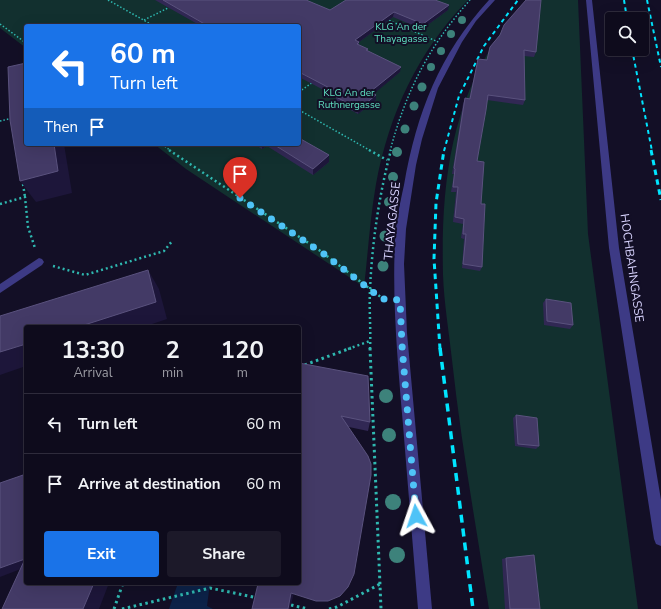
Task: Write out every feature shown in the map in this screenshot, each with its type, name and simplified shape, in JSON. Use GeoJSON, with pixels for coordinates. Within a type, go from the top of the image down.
{"type":"FeatureCollection","features":[{"type":"Feature","properties":{"kind":"street","name":"THAYAGASSE"},"geometry":{"type":"LineString","coordinates":[[424,609],[402,345],[400,240],[410,167],[420,128],[433,90],[446,63],[469,27],[492,0]]}},
{"type":"Feature","properties":{"kind":"street","name":"HOCHBAHNGASSE"},"geometry":{"type":"LineString","coordinates":[[589,0],[614,248],[661,539]]}},
{"type":"Feature","properties":{"kind":"street"},"geometry":{"type":"LineString","coordinates":[[0,289],[39,262]]}},
{"type":"Feature","properties":{"kind":"path"},"geometry":{"type":"LineString","coordinates":[[108,0],[151,24]]}},
{"type":"Feature","properties":{"kind":"path"},"geometry":{"type":"LineString","coordinates":[[144,20],[170,7]]}},
{"type":"Feature","properties":{"kind":"path"},"geometry":{"type":"LineString","coordinates":[[385,18],[436,41]]}},
{"type":"Feature","properties":{"kind":"path"},"geometry":{"type":"LineString","coordinates":[[0,24],[24,42]]}},
{"type":"Feature","properties":{"kind":"path"},"geometry":{"type":"LineString","coordinates":[[301,91],[318,79]]}},
{"type":"Feature","properties":{"kind":"path"},"geometry":{"type":"LineString","coordinates":[[301,111],[387,160]]}},
{"type":"Feature","properties":{"kind":"path"},"geometry":{"type":"LineString","coordinates":[[0,121],[16,117]]}},
{"type":"Feature","properties":{"kind":"path"},"geometry":{"type":"LineString","coordinates":[[164,146],[172,153],[205,173],[324,254],[382,299],[400,300]]}},
{"type":"Feature","properties":{"kind":"path"},"geometry":{"type":"LineString","coordinates":[[23,182],[28,227],[39,262],[85,275],[164,251],[173,240]]}},
{"type":"Feature","properties":{"kind":"path"},"geometry":{"type":"LineString","coordinates":[[0,204],[24,197]]}},
{"type":"Feature","properties":{"kind":"path"},"geometry":{"type":"LineString","coordinates":[[301,366],[370,341]]}},
{"type":"Feature","properties":{"kind":"path"},"geometry":{"type":"LineString","coordinates":[[329,609],[337,607],[380,584]]}},
{"type":"Feature","properties":{"kind":"path"},"geometry":{"type":"LineString","coordinates":[[114,609],[122,585]]}},
{"type":"Feature","properties":{"kind":"path"},"geometry":{"type":"LineString","coordinates":[[122,609],[210,588],[259,599]]}},
{"type":"Feature","properties":{"kind":"path"},"geometry":{"type":"LineString","coordinates":[[291,605],[308,609]]}},
{"type":"Feature","properties":{"kind":"green space"},"geometry":{"type":"Polygon","coordinates":[[[0,0],[468,0],[434,40],[420,62],[398,108],[389,133],[376,184],[364,287],[186,169],[157,146],[301,146],[301,24],[24,24],[24,46],[0,28],[0,0]]]}},
{"type":"Feature","properties":{"kind":"green space"},"geometry":{"type":"Polygon","coordinates":[[[527,0],[578,0],[588,234],[638,609],[489,609],[469,484],[445,307],[443,275],[444,213],[446,182],[451,153],[458,123],[468,95],[480,67],[496,40],[518,9],[527,0]]]}},
{"type":"Feature","properties":{"kind":"water"},"geometry":{"type":"Polygon","coordinates":[[[177,585],[210,585],[207,606],[213,609],[169,609],[177,585]]]}},
{"type":"Feature","properties":{"kind":"building"},"geometry":{"type":"Polygon","coordinates":[[[163,0],[306,0],[330,10],[346,0],[435,0],[449,5],[423,24],[394,12],[355,40],[359,42],[357,44],[368,49],[366,50],[401,67],[370,92],[376,95],[359,109],[336,97],[341,94],[301,73],[301,24],[205,24],[163,0]]]}},
{"type":"Feature","properties":{"kind":"building"},"geometry":{"type":"Polygon","coordinates":[[[526,0],[541,0],[536,52],[524,50],[525,100],[488,95],[477,161],[484,162],[481,204],[485,204],[482,267],[463,264],[466,234],[463,234],[464,219],[455,217],[458,187],[453,187],[454,168],[465,98],[470,99],[478,59],[487,60],[490,47],[500,35],[504,25],[526,0]]]}},
{"type":"Feature","properties":{"kind":"building"},"geometry":{"type":"Polygon","coordinates":[[[24,63],[24,146],[54,146],[58,171],[20,181],[10,120],[8,67],[24,63]]]}},
{"type":"Feature","properties":{"kind":"building"},"geometry":{"type":"Polygon","coordinates":[[[301,139],[329,155],[313,169],[276,146],[301,146],[301,139]]]}},
{"type":"Feature","properties":{"kind":"building"},"geometry":{"type":"Polygon","coordinates":[[[148,270],[156,302],[84,325],[24,325],[24,345],[0,352],[0,316],[148,270]]]}},
{"type":"Feature","properties":{"kind":"building"},"geometry":{"type":"Polygon","coordinates":[[[546,299],[571,303],[573,325],[547,321],[546,299]]]}},
{"type":"Feature","properties":{"kind":"building"},"geometry":{"type":"Polygon","coordinates":[[[301,363],[368,376],[370,422],[341,416],[368,456],[371,464],[371,475],[354,574],[348,587],[340,596],[328,601],[316,601],[291,593],[288,609],[252,609],[258,585],[301,585],[301,363]]]}},
{"type":"Feature","properties":{"kind":"building"},"geometry":{"type":"Polygon","coordinates":[[[516,415],[537,418],[539,446],[518,444],[516,415]]]}},
{"type":"Feature","properties":{"kind":"building"},"geometry":{"type":"Polygon","coordinates":[[[24,475],[24,559],[0,568],[0,483],[24,475]]]}},
{"type":"Feature","properties":{"kind":"building"},"geometry":{"type":"Polygon","coordinates":[[[534,555],[540,609],[510,609],[506,558],[534,555]]]}},
{"type":"Feature","properties":{"kind":"building"},"geometry":{"type":"Polygon","coordinates":[[[24,561],[24,585],[93,585],[83,609],[2,609],[24,561]]]}},
{"type":"Feature","properties":{"kind":"railway"},"geometry":{"type":"LineString","coordinates":[[444,151],[459,96],[484,46],[518,0]]}},
{"type":"Feature","properties":{"kind":"railway"},"geometry":{"type":"LineString","coordinates":[[624,0],[626,12]]}},
{"type":"Feature","properties":{"kind":"railway"},"geometry":{"type":"LineString","coordinates":[[647,0],[661,67]]}},
{"type":"Feature","properties":{"kind":"railway"},"geometry":{"type":"LineString","coordinates":[[633,56],[652,151]]}},
{"type":"Feature","properties":{"kind":"railway"},"geometry":{"type":"LineString","coordinates":[[440,349],[434,259],[436,203],[444,150]]}},
{"type":"Feature","properties":{"kind":"railway"},"geometry":{"type":"LineString","coordinates":[[651,150],[661,200]]}},
{"type":"Feature","properties":{"kind":"railway"},"geometry":{"type":"LineString","coordinates":[[440,348],[473,609]]}},
{"type":"Feature","properties":{"kind":"route"},"geometry":{"type":"LineString","coordinates":[[240,198],[324,254],[382,299],[400,300],[402,345],[416,516]]}},
{"type":"Feature","properties":{"kind":"park label","name":"KLG An der Thayagasse"},"geometry":{"type":"Point","coordinates":[401,32]}},
{"type":"Feature","properties":{"kind":"park label","name":"KLG An der Ruthnergasse"},"geometry":{"type":"Point","coordinates":[349,98]}}]}
